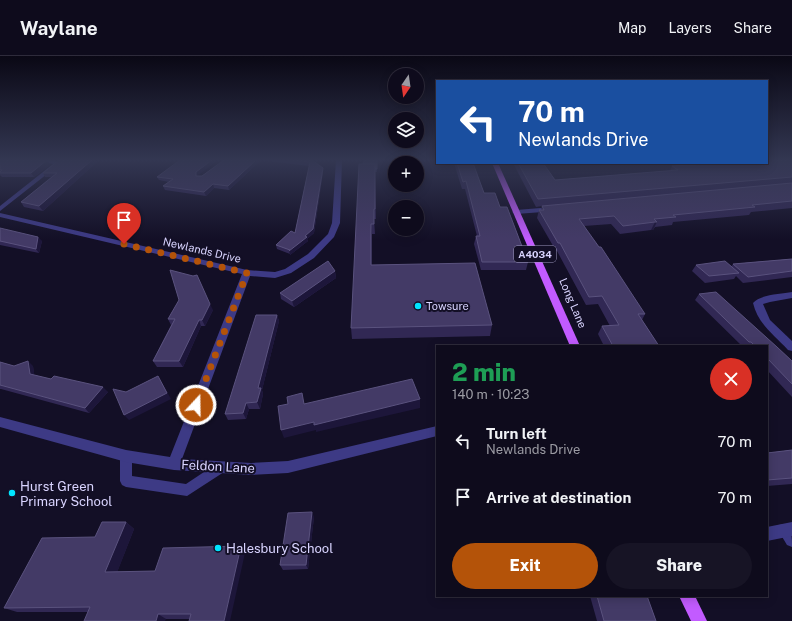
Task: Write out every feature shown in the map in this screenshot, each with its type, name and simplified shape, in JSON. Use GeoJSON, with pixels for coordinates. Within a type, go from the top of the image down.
{"type":"FeatureCollection","features":[{"type":"Feature","properties":{"kind":"main road","name":"Long Lane"},"geometry":{"type":"LineString","coordinates":[[505,186],[575,345]]}},
{"type":"Feature","properties":{"kind":"main road"},"geometry":{"type":"LineString","coordinates":[[688,597],[699,621]]}},
{"type":"Feature","properties":{"kind":"street"},"geometry":{"type":"LineString","coordinates":[[0,209],[29,186]]}},
{"type":"Feature","properties":{"kind":"street"},"geometry":{"type":"LineString","coordinates":[[247,273],[274,275],[288,271],[311,256],[331,235],[336,223],[338,186]]}},
{"type":"Feature","properties":{"kind":"street"},"geometry":{"type":"LineString","coordinates":[[516,212],[563,208]]}},
{"type":"Feature","properties":{"kind":"street","name":"Newlands Drive"},"geometry":{"type":"LineString","coordinates":[[0,215],[247,273],[174,464]]}},
{"type":"Feature","properties":{"kind":"street"},"geometry":{"type":"LineString","coordinates":[[792,295],[768,299],[758,303],[760,313],[766,323],[792,346]]}},
{"type":"Feature","properties":{"kind":"street","name":"Feldon Lane"},"geometry":{"type":"LineString","coordinates":[[0,422],[126,456],[174,464],[251,469],[288,467],[436,431]]}},
{"type":"Feature","properties":{"kind":"street"},"geometry":{"type":"LineString","coordinates":[[768,534],[789,533]]}},
{"type":"Feature","properties":{"kind":"lane"},"geometry":{"type":"LineString","coordinates":[[126,456],[126,481],[186,490],[220,468]]}},
{"type":"Feature","properties":{"kind":"building"},"geometry":{"type":"Polygon","coordinates":[[[40,186],[62,186],[39,206],[21,202],[40,186]]]}},
{"type":"Feature","properties":{"kind":"building"},"geometry":{"type":"Polygon","coordinates":[[[166,186],[210,186],[204,192],[166,186]]]}},
{"type":"Feature","properties":{"kind":"building"},"geometry":{"type":"Polygon","coordinates":[[[305,186],[320,186],[313,229],[305,236],[307,237],[289,251],[290,250],[276,245],[291,231],[295,233],[305,186]]]}},
{"type":"Feature","properties":{"kind":"building","name":"Towsure"},"geometry":{"type":"Polygon","coordinates":[[[358,186],[375,186],[374,224],[371,224],[371,265],[475,263],[492,325],[351,328],[358,186]]]}},
{"type":"Feature","properties":{"kind":"building"},"geometry":{"type":"Polygon","coordinates":[[[467,186],[482,186],[484,193],[495,193],[500,207],[507,207],[528,262],[482,262],[476,236],[480,236],[467,186]]]}},
{"type":"Feature","properties":{"kind":"building"},"geometry":{"type":"Polygon","coordinates":[[[531,186],[684,186],[538,199],[531,186]]]}},
{"type":"Feature","properties":{"kind":"building"},"geometry":{"type":"Polygon","coordinates":[[[755,186],[792,186],[792,201],[752,205],[755,207],[673,215],[676,217],[654,219],[657,222],[623,226],[614,216],[579,219],[599,247],[601,247],[645,314],[638,314],[658,345],[612,345],[602,326],[619,325],[602,296],[589,297],[560,243],[558,243],[539,210],[544,210],[542,206],[755,186]]]}},
{"type":"Feature","properties":{"kind":"building"},"geometry":{"type":"Polygon","coordinates":[[[0,228],[38,237],[36,249],[0,241],[0,228]]]}},
{"type":"Feature","properties":{"kind":"building"},"geometry":{"type":"Polygon","coordinates":[[[792,259],[792,271],[748,277],[733,264],[792,259]]]}},
{"type":"Feature","properties":{"kind":"building"},"geometry":{"type":"Polygon","coordinates":[[[328,261],[335,271],[292,301],[280,293],[328,261]]]}},
{"type":"Feature","properties":{"kind":"building"},"geometry":{"type":"Polygon","coordinates":[[[725,261],[739,273],[709,276],[696,265],[725,261]]]}},
{"type":"Feature","properties":{"kind":"building"},"geometry":{"type":"Polygon","coordinates":[[[170,270],[193,276],[197,275],[210,304],[202,320],[199,320],[179,361],[153,361],[175,319],[168,319],[179,300],[170,270]]]}},
{"type":"Feature","properties":{"kind":"building"},"geometry":{"type":"Polygon","coordinates":[[[716,292],[792,361],[792,384],[768,359],[768,345],[754,345],[749,342],[699,294],[716,292]]]}},
{"type":"Feature","properties":{"kind":"building"},"geometry":{"type":"Polygon","coordinates":[[[256,315],[277,315],[258,388],[261,388],[257,402],[246,403],[243,413],[225,414],[256,315]]]}},
{"type":"Feature","properties":{"kind":"building"},"geometry":{"type":"Polygon","coordinates":[[[28,361],[30,374],[51,379],[54,376],[103,387],[85,408],[0,385],[0,362],[14,366],[28,361]]]}},
{"type":"Feature","properties":{"kind":"building"},"geometry":{"type":"Polygon","coordinates":[[[158,376],[167,393],[124,415],[113,389],[126,392],[158,376]]]}},
{"type":"Feature","properties":{"kind":"building"},"geometry":{"type":"Polygon","coordinates":[[[412,379],[420,399],[314,425],[314,422],[281,430],[278,406],[288,404],[287,397],[302,393],[304,404],[412,379]]]}},
{"type":"Feature","properties":{"kind":"building"},"geometry":{"type":"Polygon","coordinates":[[[792,450],[792,478],[768,480],[768,453],[792,450]]]}},
{"type":"Feature","properties":{"kind":"building"},"geometry":{"type":"Polygon","coordinates":[[[312,512],[306,565],[280,565],[288,513],[312,512]]]}},
{"type":"Feature","properties":{"kind":"building"},"geometry":{"type":"Polygon","coordinates":[[[102,522],[126,522],[105,572],[155,571],[163,548],[241,546],[224,621],[189,621],[191,614],[158,614],[156,621],[84,621],[90,607],[4,608],[42,538],[95,537],[102,522]]]}},
{"type":"Feature","properties":{"kind":"building"},"geometry":{"type":"Polygon","coordinates":[[[597,597],[647,597],[656,621],[604,621],[597,597]]]}},
{"type":"Feature","properties":{"kind":"place","name":"Towsure"},"geometry":{"type":"Point","coordinates":[418,306]}},
{"type":"Feature","properties":{"kind":"place","name":"Hurst Green Primary School"},"geometry":{"type":"Point","coordinates":[12,493]}},
{"type":"Feature","properties":{"kind":"place","name":"Halesbury School"},"geometry":{"type":"Point","coordinates":[218,548]}},
{"type":"Feature","properties":{"kind":"route"},"geometry":{"type":"LineString","coordinates":[[124,244],[247,273],[196,405]]}}]}
